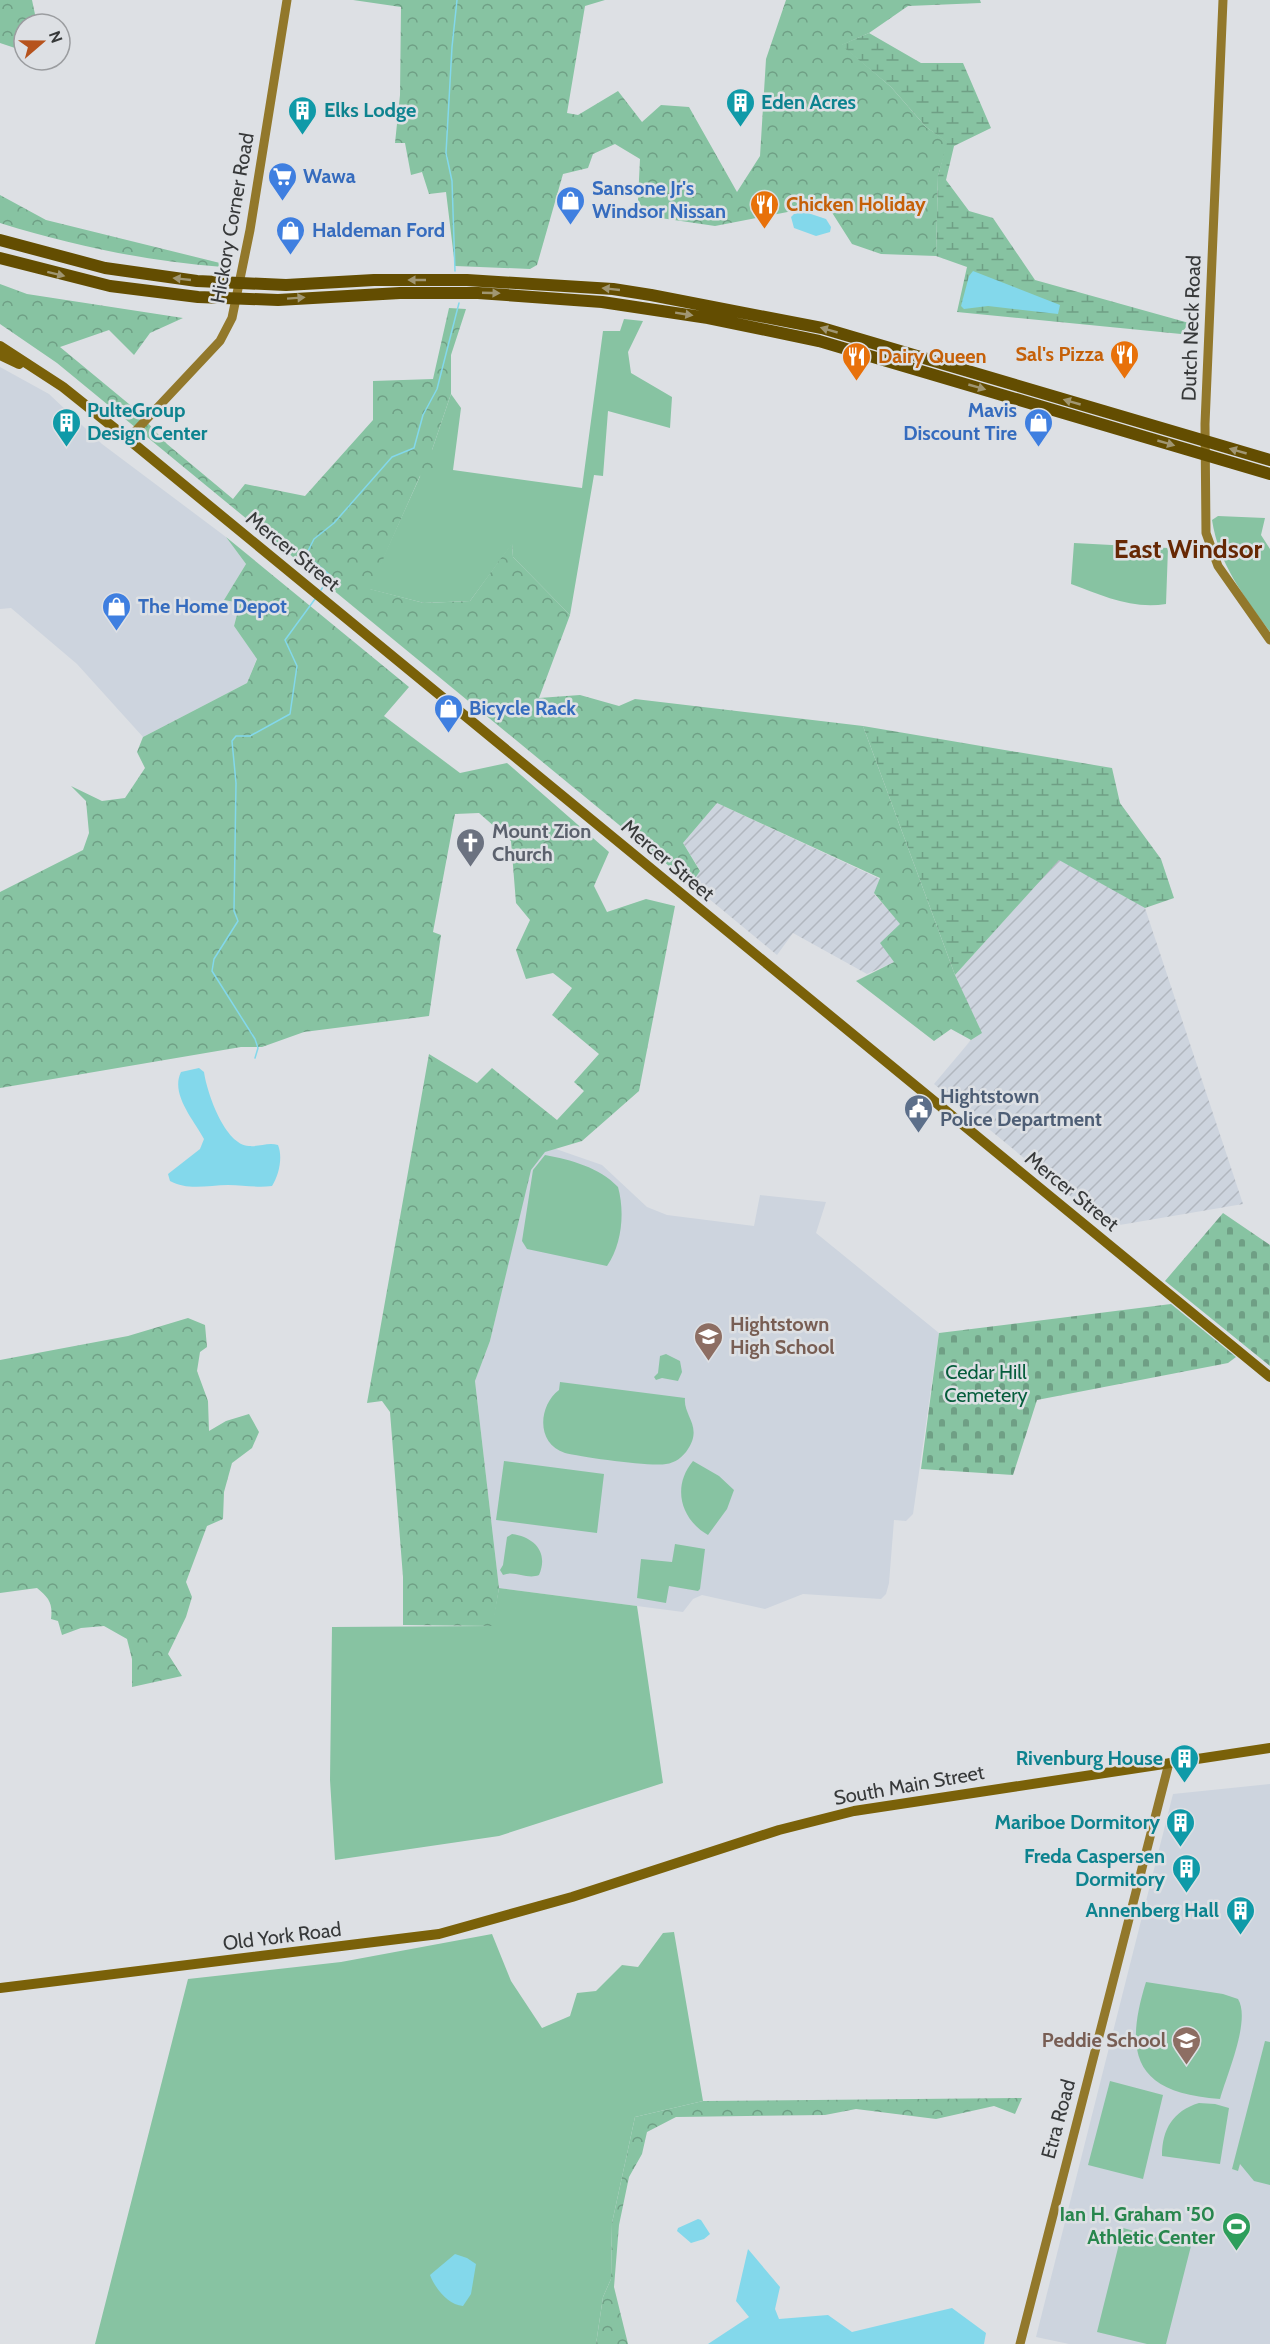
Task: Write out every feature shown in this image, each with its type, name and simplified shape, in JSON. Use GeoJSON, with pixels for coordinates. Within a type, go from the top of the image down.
{"type":"FeatureCollection","features":[{"type":"Feature","properties":{"kind":"highway"},"geometry":{"type":"LineString","coordinates":[[0,240],[105,268],[166,278],[286,285],[463,280],[562,285],[649,294],[822,328],[1270,460]]}},
{"type":"Feature","properties":{"kind":"highway"},"geometry":{"type":"LineString","coordinates":[[0,258],[110,286],[168,295],[237,299],[400,293],[478,293],[578,299],[708,318],[819,341],[1270,474]]}},
{"type":"Feature","properties":{"kind":"main road","name":"Mercer Street"},"geometry":{"type":"LineString","coordinates":[[0,346],[63,387],[128,439],[1270,1377]]}},
{"type":"Feature","properties":{"kind":"main road","name":"Mercer Street"},"geometry":{"type":"LineString","coordinates":[[0,355],[42,374]]}},
{"type":"Feature","properties":{"kind":"main road","name":"South Main Street"},"geometry":{"type":"LineString","coordinates":[[564,1899],[779,1830],[854,1811],[1270,1748]]}},
{"type":"Feature","properties":{"kind":"main road","name":"Old York Road"},"geometry":{"type":"LineString","coordinates":[[0,1988],[425,1936],[462,1929],[564,1899]]}},
{"type":"Feature","properties":{"kind":"street","name":"Hickory Corner Road"},"geometry":{"type":"LineString","coordinates":[[128,439],[220,341],[229,326],[240,284],[287,0]]}},
{"type":"Feature","properties":{"kind":"street","name":"Dutch Neck Road"},"geometry":{"type":"LineString","coordinates":[[1223,0],[1205,441],[1206,533],[1218,566],[1270,640]]}},
{"type":"Feature","properties":{"kind":"street","name":"Etra Road"},"geometry":{"type":"LineString","coordinates":[[1020,2344],[1169,1763]]}},
{"type":"Feature","properties":{"kind":"shaded area"},"geometry":{"type":"Polygon","coordinates":[[[0,367],[49,394],[102,444],[226,537],[246,564],[224,600],[240,603],[234,626],[257,658],[247,683],[143,737],[77,664],[11,608],[0,609],[0,367]]]}},
{"type":"Feature","properties":{"kind":"shaded area"},"geometry":{"type":"Polygon","coordinates":[[[717,803],[880,879],[874,894],[901,924],[894,962],[867,974],[793,933],[777,955],[691,884],[700,870],[683,843],[717,803]]]}},
{"type":"Feature","properties":{"kind":"shaded area"},"geometry":{"type":"Polygon","coordinates":[[[1059,859],[1145,908],[1243,1204],[1108,1227],[934,1084],[971,1040],[981,1033],[955,975],[1059,859]]]}},
{"type":"Feature","properties":{"kind":"shaded area","name":"Hightstown High School"},"geometry":{"type":"Polygon","coordinates":[[[553,1148],[602,1165],[647,1207],[667,1215],[754,1226],[760,1195],[826,1202],[816,1233],[939,1333],[913,1514],[906,1521],[894,1520],[889,1583],[886,1594],[881,1599],[803,1594],[765,1609],[702,1595],[693,1599],[683,1612],[499,1588],[475,1381],[490,1341],[530,1170],[544,1152],[553,1148]]]}},
{"type":"Feature","properties":{"kind":"shaded area","name":"Peddie School"},"geometry":{"type":"Polygon","coordinates":[[[1270,1784],[1270,2344],[1069,2344],[1036,2337],[1173,1794],[1270,1784]]]}},
{"type":"Feature","properties":{"kind":"green space"},"geometry":{"type":"Polygon","coordinates":[[[0,0],[32,0],[34,12],[12,12],[12,47],[0,43],[0,0]]]}},
{"type":"Feature","properties":{"kind":"green space"},"geometry":{"type":"Polygon","coordinates":[[[353,0],[605,0],[585,6],[567,113],[578,115],[618,91],[642,122],[661,105],[689,107],[737,192],[760,156],[766,59],[786,0],[980,0],[981,3],[908,6],[869,33],[842,45],[891,87],[926,127],[948,142],[938,176],[936,256],[881,254],[852,244],[831,211],[813,207],[715,226],[647,216],[638,200],[640,159],[615,144],[593,154],[588,168],[563,174],[537,265],[530,269],[455,266],[446,192],[429,194],[422,172],[411,175],[405,143],[395,143],[400,95],[401,7],[353,0]]]}},
{"type":"Feature","properties":{"kind":"green space"},"geometry":{"type":"Polygon","coordinates":[[[869,33],[921,63],[963,63],[991,128],[954,146],[946,180],[969,211],[993,218],[1035,280],[1189,323],[1181,334],[957,312],[967,267],[936,256],[938,176],[947,142],[926,127],[891,87],[841,45],[869,33]]]}},
{"type":"Feature","properties":{"kind":"green space"},"geometry":{"type":"Polygon","coordinates":[[[0,195],[46,220],[220,263],[223,267],[166,261],[110,251],[55,239],[0,223],[0,195]]]}},
{"type":"Feature","properties":{"kind":"green space"},"geometry":{"type":"Polygon","coordinates":[[[0,284],[27,294],[183,318],[150,333],[134,355],[109,330],[60,347],[135,409],[167,444],[233,499],[245,484],[305,496],[373,420],[373,381],[433,379],[449,308],[466,309],[451,355],[451,394],[432,450],[439,472],[420,476],[370,589],[424,603],[470,601],[512,543],[513,557],[570,615],[539,698],[580,695],[619,706],[635,699],[863,726],[955,975],[982,1033],[971,1040],[951,1029],[934,1041],[856,981],[894,962],[880,943],[900,924],[874,893],[880,878],[717,803],[683,843],[700,871],[691,884],[57,363],[0,324],[0,284]]]}},
{"type":"Feature","properties":{"kind":"green space"},"geometry":{"type":"Polygon","coordinates":[[[624,319],[643,321],[628,352],[631,373],[672,397],[670,428],[608,411],[603,476],[594,475],[570,615],[513,557],[512,544],[470,601],[424,603],[369,589],[432,450],[451,394],[461,408],[453,470],[582,488],[603,331],[620,331],[624,319]]]}},
{"type":"Feature","properties":{"kind":"green space"},"geometry":{"type":"Polygon","coordinates":[[[1218,516],[1265,518],[1261,535],[1270,549],[1270,632],[1242,593],[1220,551],[1212,520],[1218,516]]]}},
{"type":"Feature","properties":{"kind":"green space"},"geometry":{"type":"Polygon","coordinates":[[[226,537],[409,687],[384,716],[460,773],[507,763],[609,852],[594,886],[607,912],[646,899],[675,906],[639,1091],[582,1141],[545,1152],[531,1170],[490,1341],[475,1381],[499,1588],[493,1626],[403,1625],[403,1577],[390,1412],[382,1401],[367,1403],[429,1054],[477,1083],[492,1068],[557,1120],[584,1091],[574,1082],[599,1054],[552,1015],[572,988],[553,973],[526,979],[516,950],[530,920],[516,903],[511,841],[479,813],[455,814],[433,932],[441,935],[429,1016],[304,1032],[262,1047],[241,1047],[0,1088],[0,892],[83,850],[89,833],[86,801],[71,786],[102,801],[125,798],[145,768],[137,752],[143,737],[247,683],[257,659],[234,626],[240,603],[224,600],[246,564],[226,537]]]}},
{"type":"Feature","properties":{"kind":"green space"},"geometry":{"type":"Polygon","coordinates":[[[1074,543],[1168,548],[1166,604],[1129,603],[1071,584],[1074,543]]]}},
{"type":"Feature","properties":{"kind":"green space"},"geometry":{"type":"Polygon","coordinates":[[[863,726],[1112,768],[1120,803],[1161,859],[1174,898],[1145,908],[1059,860],[955,975],[863,726]]]}},
{"type":"Feature","properties":{"kind":"green space"},"geometry":{"type":"Polygon","coordinates":[[[545,1155],[593,1169],[618,1187],[622,1217],[621,1228],[616,1248],[607,1266],[527,1249],[522,1241],[533,1170],[545,1155]]]}},
{"type":"Feature","properties":{"kind":"green space"},"geometry":{"type":"Polygon","coordinates":[[[1223,1213],[1270,1245],[1270,1366],[1165,1281],[1223,1213]]]}},
{"type":"Feature","properties":{"kind":"green space","name":"Cedar Hill Cemetery"},"geometry":{"type":"Polygon","coordinates":[[[1171,1304],[1236,1357],[1228,1363],[1037,1400],[1013,1475],[921,1469],[939,1333],[1171,1304]]]}},
{"type":"Feature","properties":{"kind":"green space"},"geometry":{"type":"Polygon","coordinates":[[[188,1318],[205,1325],[207,1347],[200,1352],[197,1371],[208,1401],[209,1431],[226,1421],[249,1414],[259,1432],[252,1448],[232,1463],[224,1492],[223,1519],[207,1526],[186,1582],[192,1597],[186,1617],[168,1654],[182,1676],[132,1687],[132,1659],[127,1639],[104,1626],[81,1628],[62,1635],[58,1621],[51,1619],[49,1601],[37,1588],[0,1593],[0,1360],[128,1336],[188,1318]]]}},
{"type":"Feature","properties":{"kind":"green space"},"geometry":{"type":"Polygon","coordinates":[[[666,1354],[680,1361],[682,1372],[678,1381],[662,1378],[656,1380],[654,1377],[658,1373],[660,1356],[666,1354]]]}},
{"type":"Feature","properties":{"kind":"green space"},"geometry":{"type":"Polygon","coordinates":[[[560,1382],[685,1398],[694,1434],[692,1441],[681,1457],[673,1462],[658,1465],[565,1453],[549,1442],[543,1424],[547,1405],[559,1390],[560,1382]]]}},
{"type":"Feature","properties":{"kind":"green space"},"geometry":{"type":"Polygon","coordinates":[[[504,1461],[604,1474],[597,1533],[496,1520],[504,1461]]]}},
{"type":"Feature","properties":{"kind":"green space"},"geometry":{"type":"Polygon","coordinates":[[[693,1461],[719,1476],[734,1490],[727,1509],[708,1535],[691,1520],[682,1501],[683,1481],[693,1461]]]}},
{"type":"Feature","properties":{"kind":"green space"},"geometry":{"type":"Polygon","coordinates":[[[512,1534],[527,1538],[538,1547],[542,1559],[539,1575],[503,1575],[500,1570],[503,1565],[507,1537],[512,1534]]]}},
{"type":"Feature","properties":{"kind":"green space"},"geometry":{"type":"Polygon","coordinates":[[[675,1544],[705,1549],[700,1589],[698,1591],[669,1586],[666,1603],[637,1598],[641,1559],[672,1562],[675,1544]]]}},
{"type":"Feature","properties":{"kind":"green space"},"geometry":{"type":"Polygon","coordinates":[[[499,1588],[637,1606],[663,1783],[499,1836],[335,1860],[330,1780],[332,1627],[492,1626],[499,1588]]]}},
{"type":"Feature","properties":{"kind":"green space"},"geometry":{"type":"Polygon","coordinates":[[[674,1932],[703,2101],[635,2117],[612,2223],[611,2279],[603,2297],[596,2344],[95,2344],[188,1979],[341,1962],[492,1934],[511,1981],[542,2028],[570,2016],[577,1993],[596,1991],[622,1965],[638,1967],[663,1933],[674,1932]]]}},
{"type":"Feature","properties":{"kind":"green space"},"geometry":{"type":"Polygon","coordinates":[[[1146,1982],[1223,1994],[1238,1999],[1242,2020],[1240,2033],[1220,2099],[1170,2089],[1154,2079],[1143,2066],[1137,2050],[1136,2031],[1146,1982]]]}},
{"type":"Feature","properties":{"kind":"green space"},"geometry":{"type":"Polygon","coordinates":[[[1265,2041],[1270,2042],[1270,2185],[1254,2181],[1240,2164],[1238,2171],[1232,2169],[1265,2041]]]}},
{"type":"Feature","properties":{"kind":"green space"},"geometry":{"type":"Polygon","coordinates":[[[1110,2081],[1163,2095],[1143,2179],[1088,2165],[1110,2081]]]}},
{"type":"Feature","properties":{"kind":"green space"},"geometry":{"type":"Polygon","coordinates":[[[1022,2098],[1015,2114],[994,2106],[936,2119],[856,2109],[825,2115],[676,2117],[647,2132],[642,2154],[629,2177],[619,2225],[614,2287],[628,2344],[596,2344],[603,2297],[611,2279],[612,2223],[635,2117],[703,2101],[1022,2098]]]}},
{"type":"Feature","properties":{"kind":"green space"},"geometry":{"type":"Polygon","coordinates":[[[1199,2103],[1229,2108],[1220,2164],[1162,2156],[1164,2137],[1171,2122],[1182,2111],[1199,2103]]]}},
{"type":"Feature","properties":{"kind":"green space"},"geometry":{"type":"Polygon","coordinates":[[[1123,2228],[1191,2246],[1166,2344],[1147,2344],[1097,2332],[1123,2228]]]}},
{"type":"Feature","properties":{"kind":"water"},"geometry":{"type":"Polygon","coordinates":[[[805,212],[826,219],[831,227],[830,232],[816,236],[794,228],[791,217],[794,214],[805,212]]]}},
{"type":"Feature","properties":{"kind":"water"},"geometry":{"type":"Polygon","coordinates":[[[973,271],[1060,305],[1058,314],[988,306],[964,309],[961,306],[969,276],[973,271]]]}},
{"type":"Feature","properties":{"kind":"water"},"geometry":{"type":"Polygon","coordinates":[[[199,1068],[204,1072],[213,1104],[232,1137],[249,1146],[278,1145],[280,1166],[272,1186],[191,1187],[170,1181],[168,1174],[200,1149],[204,1139],[181,1098],[178,1080],[181,1072],[199,1068]]]}},
{"type":"Feature","properties":{"kind":"water"},"geometry":{"type":"Polygon","coordinates":[[[698,2219],[710,2234],[704,2239],[691,2243],[677,2231],[678,2228],[698,2219]]]}},
{"type":"Feature","properties":{"kind":"water"},"geometry":{"type":"Polygon","coordinates":[[[748,2249],[780,2287],[775,2309],[779,2319],[828,2315],[852,2332],[952,2308],[986,2333],[984,2344],[708,2344],[749,2317],[736,2301],[748,2249]]]}},
{"type":"Feature","properties":{"kind":"water"},"geometry":{"type":"Polygon","coordinates":[[[455,2254],[476,2264],[471,2294],[463,2306],[452,2303],[443,2295],[430,2275],[455,2254]]]}},
{"type":"Feature","properties":{"kind":"waterway"},"geometry":{"type":"LineString","coordinates":[[455,271],[452,181],[446,153],[457,0]]}},
{"type":"Feature","properties":{"kind":"waterway"},"geometry":{"type":"LineString","coordinates":[[321,590],[330,575],[306,555],[314,539],[334,523],[392,457],[414,448],[423,415],[437,389],[459,303]]}},
{"type":"Feature","properties":{"kind":"waterway"},"geometry":{"type":"LineString","coordinates":[[255,1058],[258,1048],[255,1039],[212,971],[214,959],[238,921],[234,911],[236,783],[232,741],[236,736],[250,736],[290,714],[297,666],[285,640],[315,599]]}},
{"type":"Feature","properties":{"kind":"place","name":"Eden Acres"},"geometry":{"type":"Point","coordinates":[740,128]}},
{"type":"Feature","properties":{"kind":"place","name":"Elks Lodge"},"geometry":{"type":"Point","coordinates":[303,136]}},
{"type":"Feature","properties":{"kind":"place","name":"Wawa"},"geometry":{"type":"Point","coordinates":[282,202]}},
{"type":"Feature","properties":{"kind":"place","name":"Sansone Jr's Windsor Nissan"},"geometry":{"type":"Point","coordinates":[571,226]}},
{"type":"Feature","properties":{"kind":"place","name":"Chicken Holiday"},"geometry":{"type":"Point","coordinates":[765,230]}},
{"type":"Feature","properties":{"kind":"place","name":"Haldeman Ford"},"geometry":{"type":"Point","coordinates":[291,256]}},
{"type":"Feature","properties":{"kind":"place","name":"Sal's Pizza"},"geometry":{"type":"Point","coordinates":[1125,380]}},
{"type":"Feature","properties":{"kind":"place","name":"Dairy Queen"},"geometry":{"type":"Point","coordinates":[857,382]}},
{"type":"Feature","properties":{"kind":"place","name":"PulteGroup Design Center"},"geometry":{"type":"Point","coordinates":[66,448]}},
{"type":"Feature","properties":{"kind":"place","name":"Mavis Discount Tire"},"geometry":{"type":"Point","coordinates":[1038,448]}},
{"type":"Feature","properties":{"kind":"place","name":"The Home Depot"},"geometry":{"type":"Point","coordinates":[117,632]}},
{"type":"Feature","properties":{"kind":"place","name":"Bicycle Rack"},"geometry":{"type":"Point","coordinates":[448,734]}},
{"type":"Feature","properties":{"kind":"place","name":"Mount Zion Church"},"geometry":{"type":"Point","coordinates":[471,868]}},
{"type":"Feature","properties":{"kind":"place","name":"Hightstown Police Department"},"geometry":{"type":"Point","coordinates":[919,1134]}},
{"type":"Feature","properties":{"kind":"place","name":"Hightstown High School"},"geometry":{"type":"Point","coordinates":[709,1362]}},
{"type":"Feature","properties":{"kind":"place","name":"Rivenburg House"},"geometry":{"type":"Point","coordinates":[1184,1784]}},
{"type":"Feature","properties":{"kind":"place","name":"Mariboe Dormitory"},"geometry":{"type":"Point","coordinates":[1181,1848]}},
{"type":"Feature","properties":{"kind":"place","name":"Freda Caspersen Dormitory"},"geometry":{"type":"Point","coordinates":[1186,1894]}},
{"type":"Feature","properties":{"kind":"place","name":"Annenberg Hall"},"geometry":{"type":"Point","coordinates":[1240,1936]}},
{"type":"Feature","properties":{"kind":"place","name":"Peddie School"},"geometry":{"type":"Point","coordinates":[1187,2066]}},
{"type":"Feature","properties":{"kind":"place","name":"Ian H. Graham '50 Athletic Center"},"geometry":{"type":"Point","coordinates":[1236,2252]}},
{"type":"Feature","properties":{"kind":"district","name":"East Windsor"},"geometry":{"type":"Point","coordinates":[1188,549]}}]}
